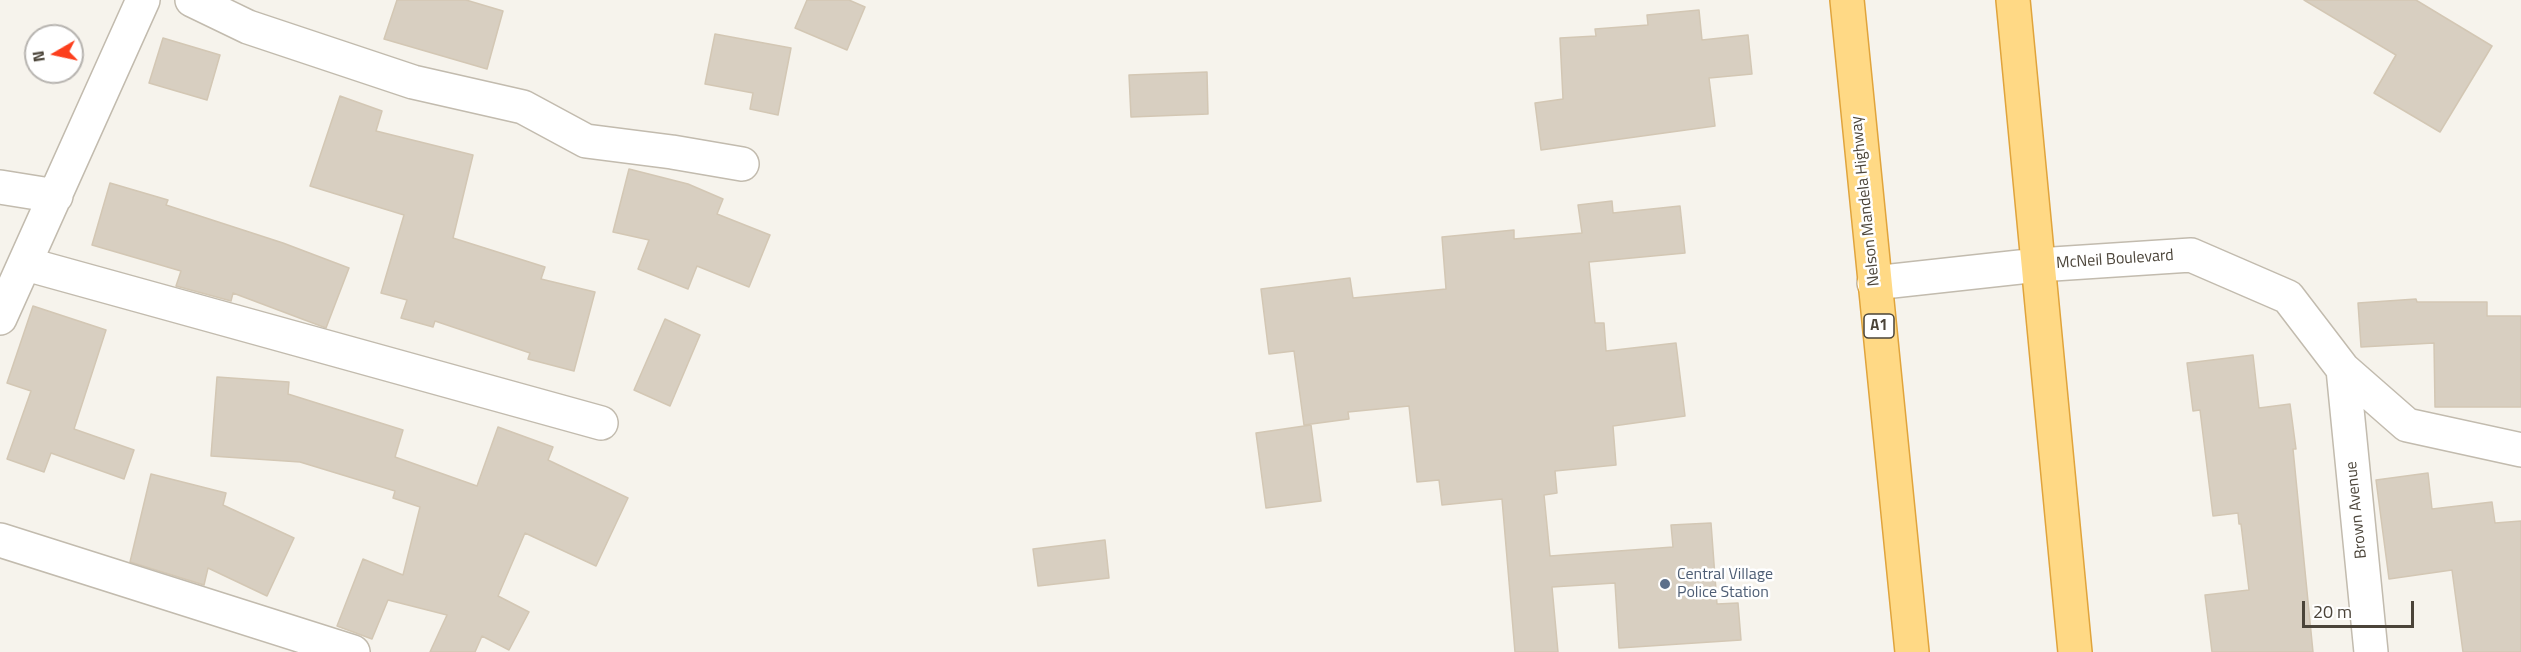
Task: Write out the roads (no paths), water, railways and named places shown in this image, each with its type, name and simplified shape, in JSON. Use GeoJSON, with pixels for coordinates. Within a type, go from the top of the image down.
{"type":"FeatureCollection","features":[{"type":"Feature","properties":{"kind":"highway","name":"Nelson Mandela Highway"},"geometry":{"type":"LineString","coordinates":[[1847,0],[1912,652]]}},
{"type":"Feature","properties":{"kind":"highway"},"geometry":{"type":"LineString","coordinates":[[2013,0],[2075,652]]}},
{"type":"Feature","properties":{"kind":"street"},"geometry":{"type":"LineString","coordinates":[[0,318],[143,0]]}},
{"type":"Feature","properties":{"kind":"street"},"geometry":{"type":"LineString","coordinates":[[192,0],[248,27],[413,82],[523,107],[586,141],[742,164]]}},
{"type":"Feature","properties":{"kind":"street"},"geometry":{"type":"LineString","coordinates":[[0,187],[56,196]]}},
{"type":"Feature","properties":{"kind":"street","name":"McNeil Boulevard"},"geometry":{"type":"LineString","coordinates":[[1874,283],[2038,265],[2191,255],[2288,297],[2343,369],[2407,425],[2521,450]]}},
{"type":"Feature","properties":{"kind":"street"},"geometry":{"type":"LineString","coordinates":[[26,264],[601,423]]}},
{"type":"Feature","properties":{"kind":"street","name":"Brown Avenue"},"geometry":{"type":"LineString","coordinates":[[2343,369],[2371,652]]}},
{"type":"Feature","properties":{"kind":"street"},"geometry":{"type":"LineString","coordinates":[[0,540],[353,652]]}},
{"type":"Feature","properties":{"kind":"place","name":"Central Village Police Station"},"geometry":{"type":"Point","coordinates":[1665,584]}}]}
